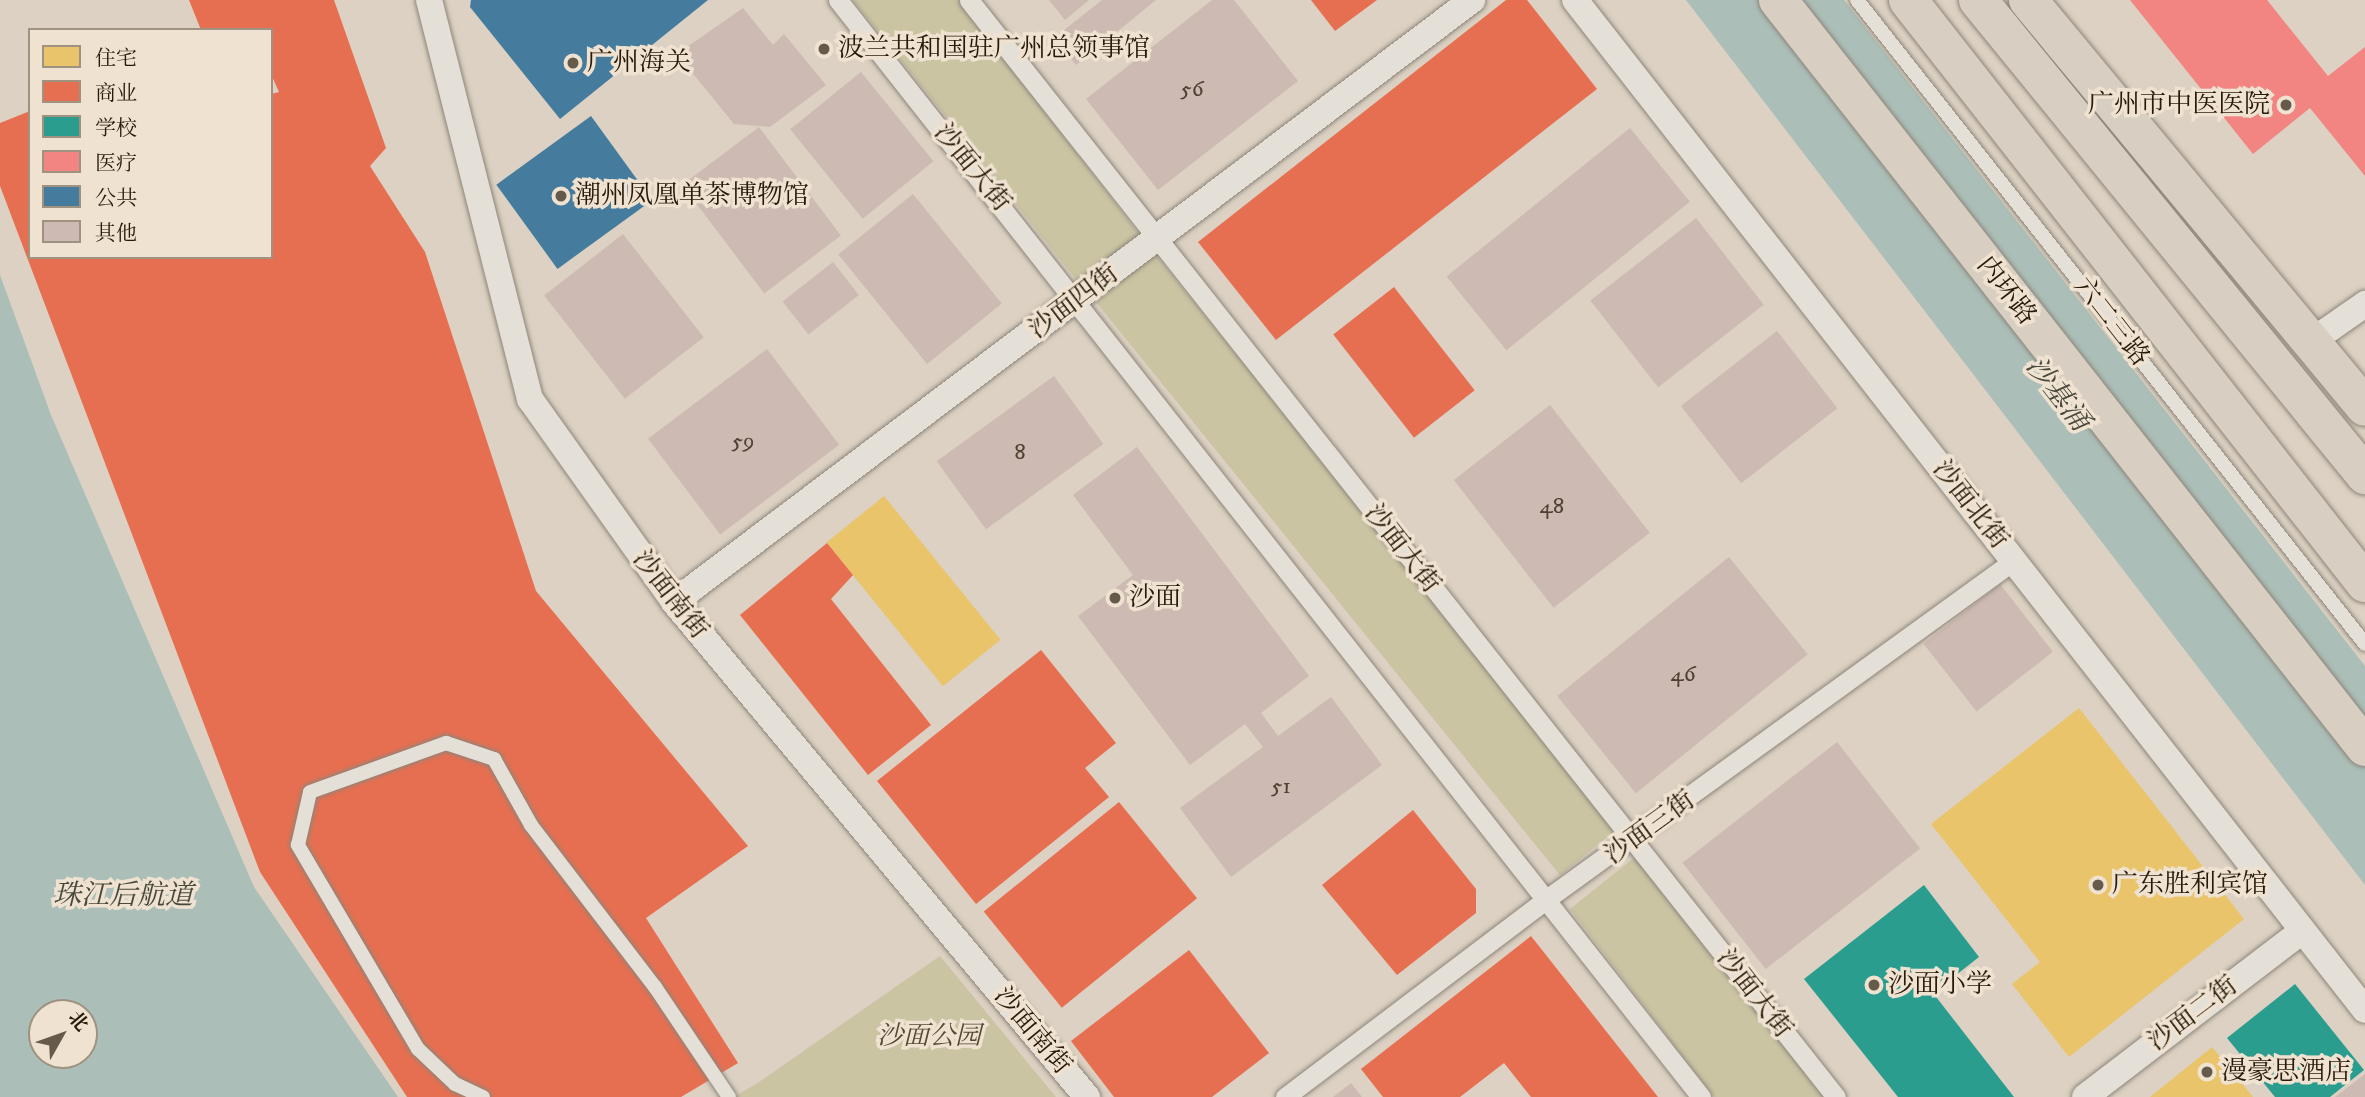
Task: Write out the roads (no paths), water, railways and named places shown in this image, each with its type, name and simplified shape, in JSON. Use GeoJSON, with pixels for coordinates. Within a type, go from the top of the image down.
{"type":"FeatureCollection","features":[{"type":"Feature","properties":{"kind":"main road","name":"内环路"},"geometry":{"type":"LineString","coordinates":[[1777,0],[2365,747]]}},
{"type":"Feature","properties":{"kind":"main road"},"geometry":{"type":"LineString","coordinates":[[1908,0],[2365,583]]}},
{"type":"Feature","properties":{"kind":"main road"},"geometry":{"type":"LineString","coordinates":[[1978,0],[2365,475]]}},
{"type":"Feature","properties":{"kind":"main road"},"geometry":{"type":"LineString","coordinates":[[2028,0],[2365,407]]}},
{"type":"Feature","properties":{"kind":"street","name":"沙面南街"},"geometry":{"type":"LineString","coordinates":[[429,0],[530,400],[674,602],[1087,1097]]}},
{"type":"Feature","properties":{"kind":"street","name":"沙面大街"},"geometry":{"type":"LineString","coordinates":[[838,0],[1078,300],[1701,1097]]}},
{"type":"Feature","properties":{"kind":"street","name":"沙面大街"},"geometry":{"type":"LineString","coordinates":[[970,0],[1157,241],[1836,1097]]}},
{"type":"Feature","properties":{"kind":"street","name":"沙面四街"},"geometry":{"type":"LineString","coordinates":[[674,602],[1157,241],[1472,0]]}},
{"type":"Feature","properties":{"kind":"street","name":"沙面北街"},"geometry":{"type":"LineString","coordinates":[[1575,0],[2365,1010]]}},
{"type":"Feature","properties":{"kind":"street"},"geometry":{"type":"LineString","coordinates":[[2312,341],[2365,304]]}},
{"type":"Feature","properties":{"kind":"street","name":"沙面三街"},"geometry":{"type":"LineString","coordinates":[[1285,1097],[1548,898],[1633,841],[2015,560]]}},
{"type":"Feature","properties":{"kind":"street","name":"沙面二街"},"geometry":{"type":"LineString","coordinates":[[2085,1097],[2302,931]]}},
{"type":"Feature","properties":{"kind":"lane","name":"六二三路"},"geometry":{"type":"LineString","coordinates":[[1857,0],[2365,644]]}},
{"type":"Feature","properties":{"kind":"lane"},"geometry":{"type":"LineString","coordinates":[[483,1097],[455,1084],[418,1049],[298,845],[310,792],[446,743],[494,759],[531,825],[655,987],[729,1097]]}},
{"type":"Feature","properties":{"kind":"water","name":"沙基涌"},"geometry":{"type":"Polygon","coordinates":[[[1686,0],[1844,0],[2365,666],[2365,885],[1686,0]]]}},
{"type":"Feature","properties":{"kind":"water","name":"珠江后航道"},"geometry":{"type":"Polygon","coordinates":[[[0,275],[51,415],[254,887],[398,1097],[0,1097],[0,275]]]}},
{"type":"Feature","properties":{"kind":"place","name":"波兰共和国驻广州总领事馆"},"geometry":{"type":"Point","coordinates":[824,49]}},
{"type":"Feature","properties":{"kind":"place","name":"广州海关"},"geometry":{"type":"Point","coordinates":[573,63]}},
{"type":"Feature","properties":{"kind":"place","name":"广州市中医医院"},"geometry":{"type":"Point","coordinates":[2286,105]}},
{"type":"Feature","properties":{"kind":"place","name":"潮州凤凰单茶博物馆"},"geometry":{"type":"Point","coordinates":[561,196]}},
{"type":"Feature","properties":{"kind":"place","name":"沙面"},"geometry":{"type":"Point","coordinates":[1115,598]}},
{"type":"Feature","properties":{"kind":"place","name":"广东胜利宾馆"},"geometry":{"type":"Point","coordinates":[2098,885]}},
{"type":"Feature","properties":{"kind":"place","name":"沙面小学"},"geometry":{"type":"Point","coordinates":[1874,985]}},
{"type":"Feature","properties":{"kind":"place","name":"漫豪思酒店"},"geometry":{"type":"Point","coordinates":[2207,1072]}},
{"type":"Feature","properties":{"kind":"park label","name":"沙面公园"},"geometry":{"type":"Point","coordinates":[929,1037]}}]}
